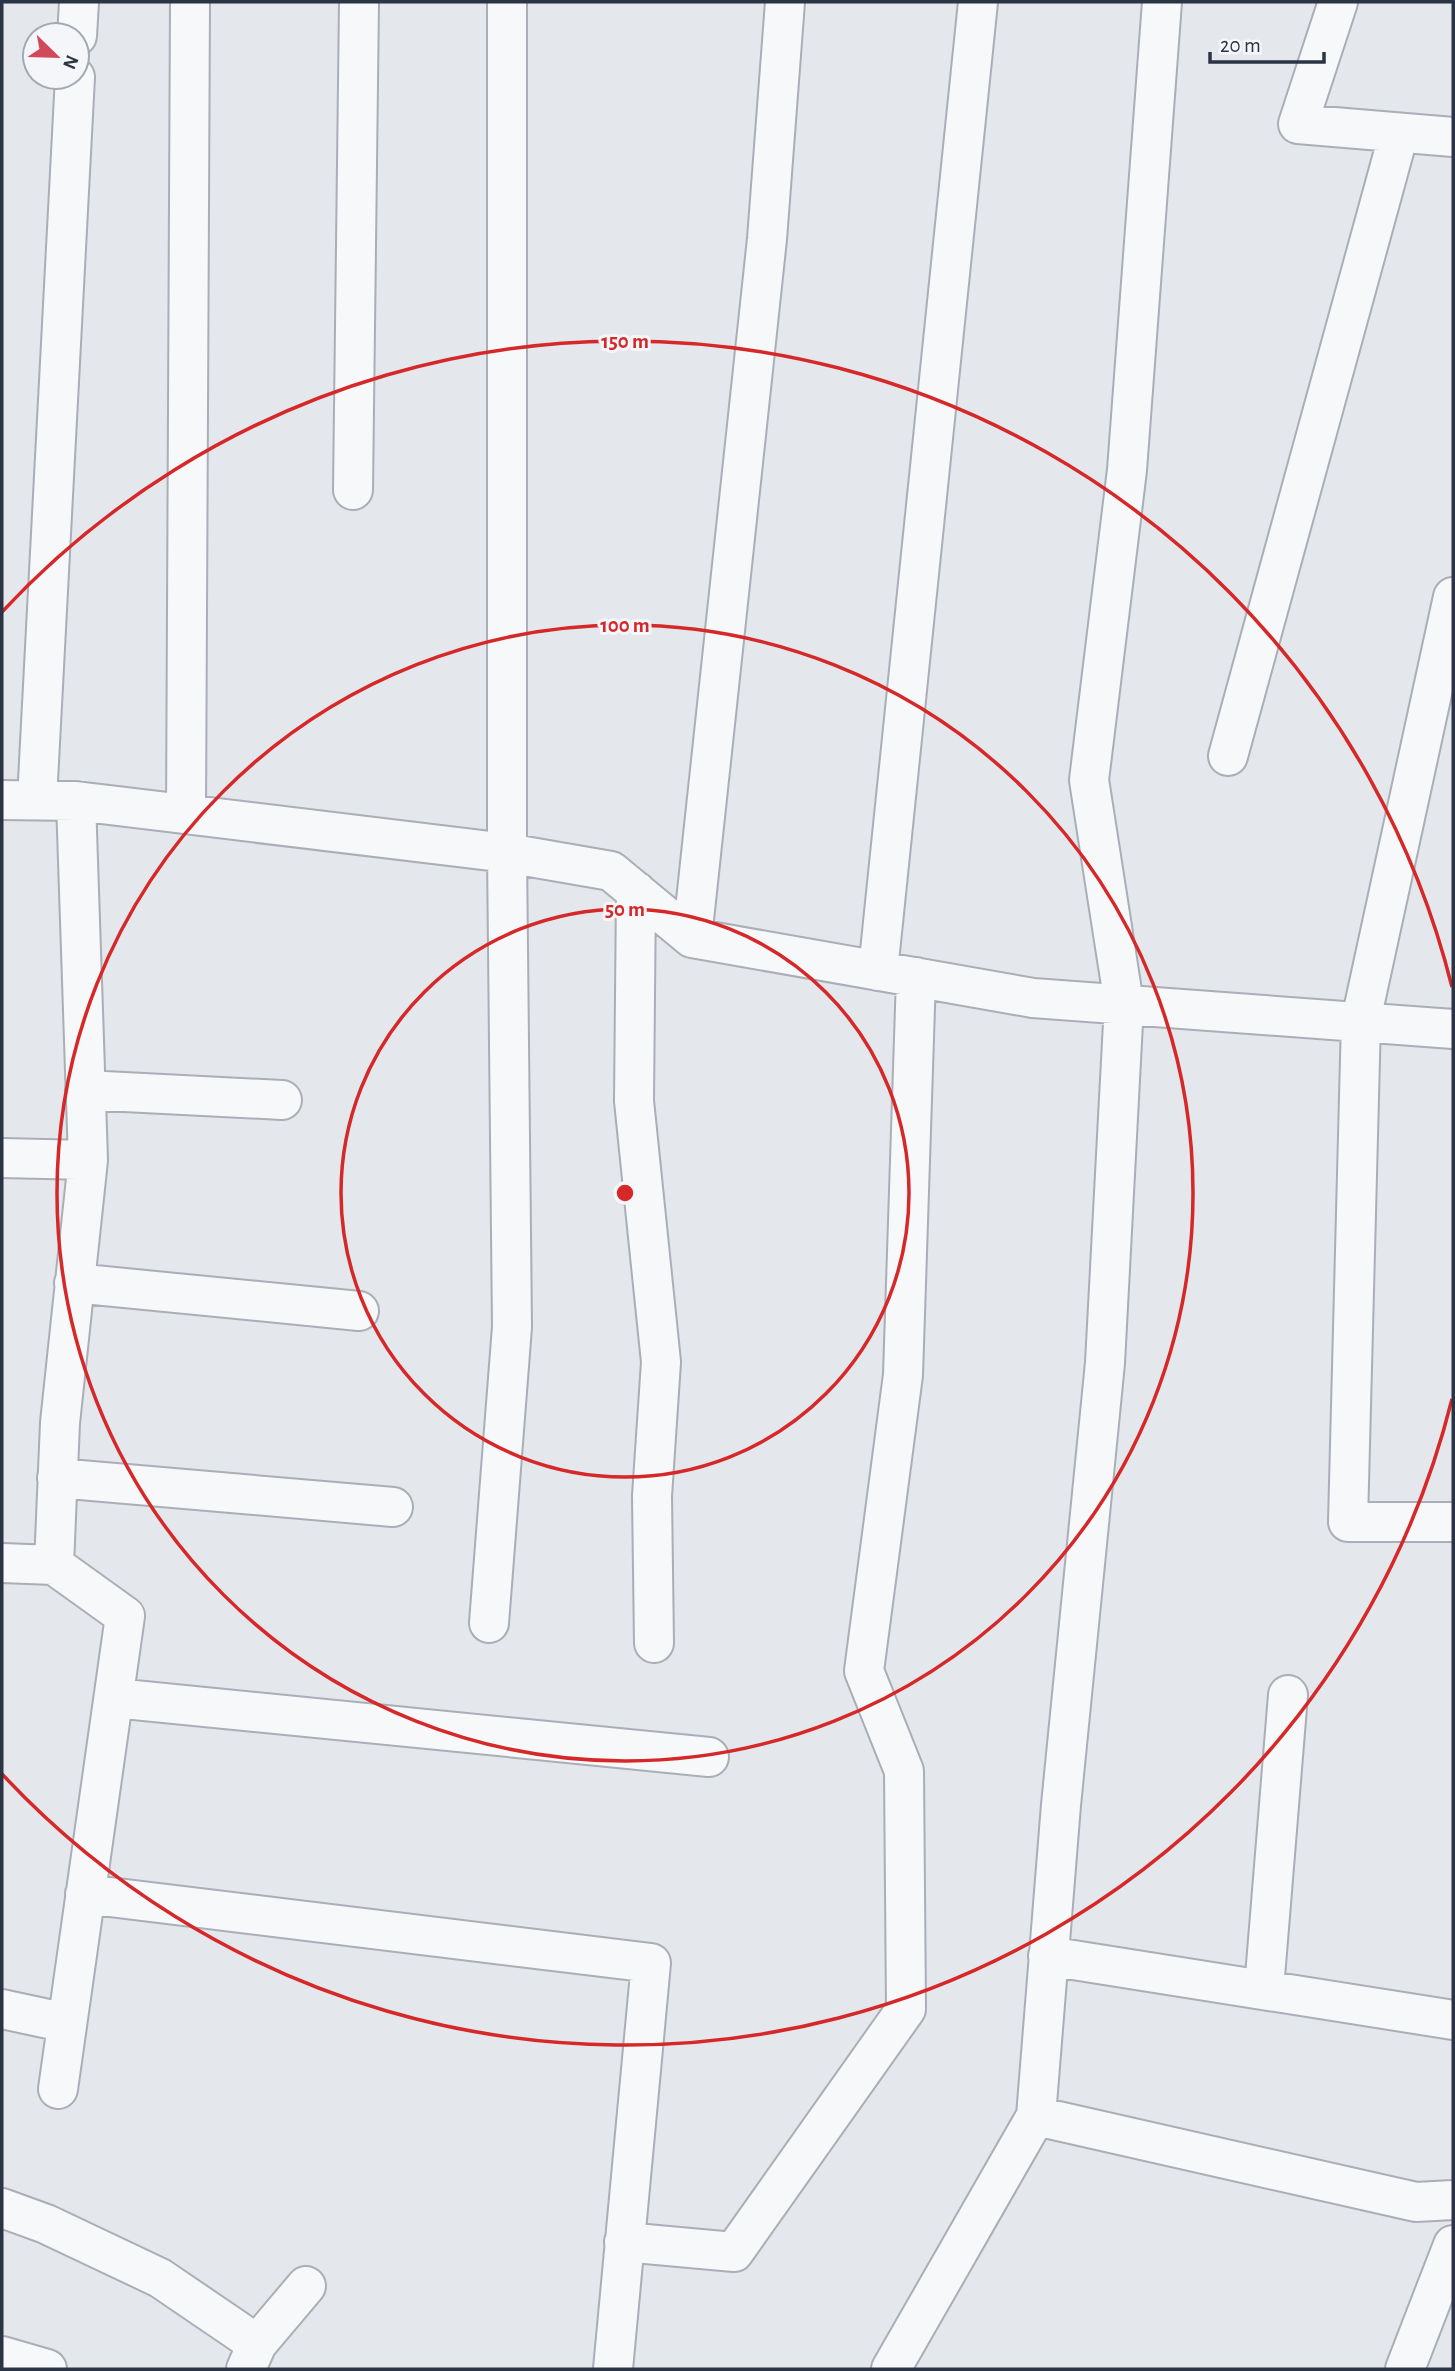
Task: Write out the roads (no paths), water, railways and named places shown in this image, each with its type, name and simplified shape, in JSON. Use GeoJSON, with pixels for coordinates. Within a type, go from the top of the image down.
{"type":"FeatureCollection","features":[{"type":"Feature","properties":{"kind":"street"},"geometry":{"type":"LineString","coordinates":[[78,21],[79,2]]}},
{"type":"Feature","properties":{"kind":"street"},"geometry":{"type":"LineString","coordinates":[[186,814],[190,2]]}},
{"type":"Feature","properties":{"kind":"street"},"geometry":{"type":"LineString","coordinates":[[354,490],[359,2]]}},
{"type":"Feature","properties":{"kind":"street"},"geometry":{"type":"LineString","coordinates":[[489,1623],[512,1327],[508,853],[508,2]]}},
{"type":"Feature","properties":{"kind":"street"},"geometry":{"type":"LineString","coordinates":[[692,938],[767,239],[785,2]]}},
{"type":"Feature","properties":{"kind":"street"},"geometry":{"type":"LineString","coordinates":[[878,971],[978,2]]}},
{"type":"Feature","properties":{"kind":"street"},"geometry":{"type":"LineString","coordinates":[[891,2369],[1036,2116],[1048,1955],[1105,1363],[1125,1004],[1088,779],[1127,470],[1162,2]]}},
{"type":"Feature","properties":{"kind":"street"},"geometry":{"type":"LineString","coordinates":[[1338,2],[1298,124],[1453,137]]}},
{"type":"Feature","properties":{"kind":"street"},"geometry":{"type":"LineString","coordinates":[[74,91],[20,800],[76,801],[186,814],[508,853],[611,871],[692,938],[1033,998],[1453,1028]]}},
{"type":"Feature","properties":{"kind":"street"},"geometry":{"type":"LineString","coordinates":[[1228,757],[1399,133]]}},
{"type":"Feature","properties":{"kind":"street"},"geometry":{"type":"LineString","coordinates":[[1453,597],[1360,1020],[1348,1522],[1453,1522]]}},
{"type":"Feature","properties":{"kind":"street"},"geometry":{"type":"LineString","coordinates":[[54,1565],[57,1478],[88,1160],[76,801]]}},
{"type":"Feature","properties":{"kind":"street"},"geometry":{"type":"LineString","coordinates":[[636,891],[634,1101],[661,1362],[652,1496],[654,1643]]}},
{"type":"Feature","properties":{"kind":"street"},"geometry":{"type":"LineString","coordinates":[[624,2242],[734,2252],[906,2009],[904,1771],[864,1671],[903,1375],[916,977]]}},
{"type":"Feature","properties":{"kind":"street"},"geometry":{"type":"LineString","coordinates":[[85,1090],[282,1100]]}},
{"type":"Feature","properties":{"kind":"street"},"geometry":{"type":"LineString","coordinates":[[2,1158],[88,1160]]}},
{"type":"Feature","properties":{"kind":"street"},"geometry":{"type":"LineString","coordinates":[[74,1283],[359,1311]]}},
{"type":"Feature","properties":{"kind":"street"},"geometry":{"type":"LineString","coordinates":[[57,1478],[393,1507]]}},
{"type":"Feature","properties":{"kind":"street"},"geometry":{"type":"LineString","coordinates":[[2,1563],[54,1565],[125,1616],[58,2088]]}},
{"type":"Feature","properties":{"kind":"street"},"geometry":{"type":"LineString","coordinates":[[1265,1989],[1288,1695]]}},
{"type":"Feature","properties":{"kind":"street"},"geometry":{"type":"LineString","coordinates":[[114,1698],[709,1757]]}},
{"type":"Feature","properties":{"kind":"street"},"geometry":{"type":"LineString","coordinates":[[85,1894],[651,1963],[613,2369]]}},
{"type":"Feature","properties":{"kind":"street"},"geometry":{"type":"LineString","coordinates":[[1048,1955],[1453,2020]]}},
{"type":"Feature","properties":{"kind":"street"},"geometry":{"type":"LineString","coordinates":[[2,2009],[67,2023]]}},
{"type":"Feature","properties":{"kind":"street"},"geometry":{"type":"LineString","coordinates":[[1036,2116],[1416,2202],[1453,2200]]}},
{"type":"Feature","properties":{"kind":"street"},"geometry":{"type":"LineString","coordinates":[[2,2208],[46,2224],[160,2278],[251,2357],[306,2286]]}},
{"type":"Feature","properties":{"kind":"street"},"geometry":{"type":"LineString","coordinates":[[1405,2369],[1453,2245]]}},
{"type":"Feature","properties":{"kind":"street"},"geometry":{"type":"LineString","coordinates":[[2,2356],[47,2369]]}}]}
